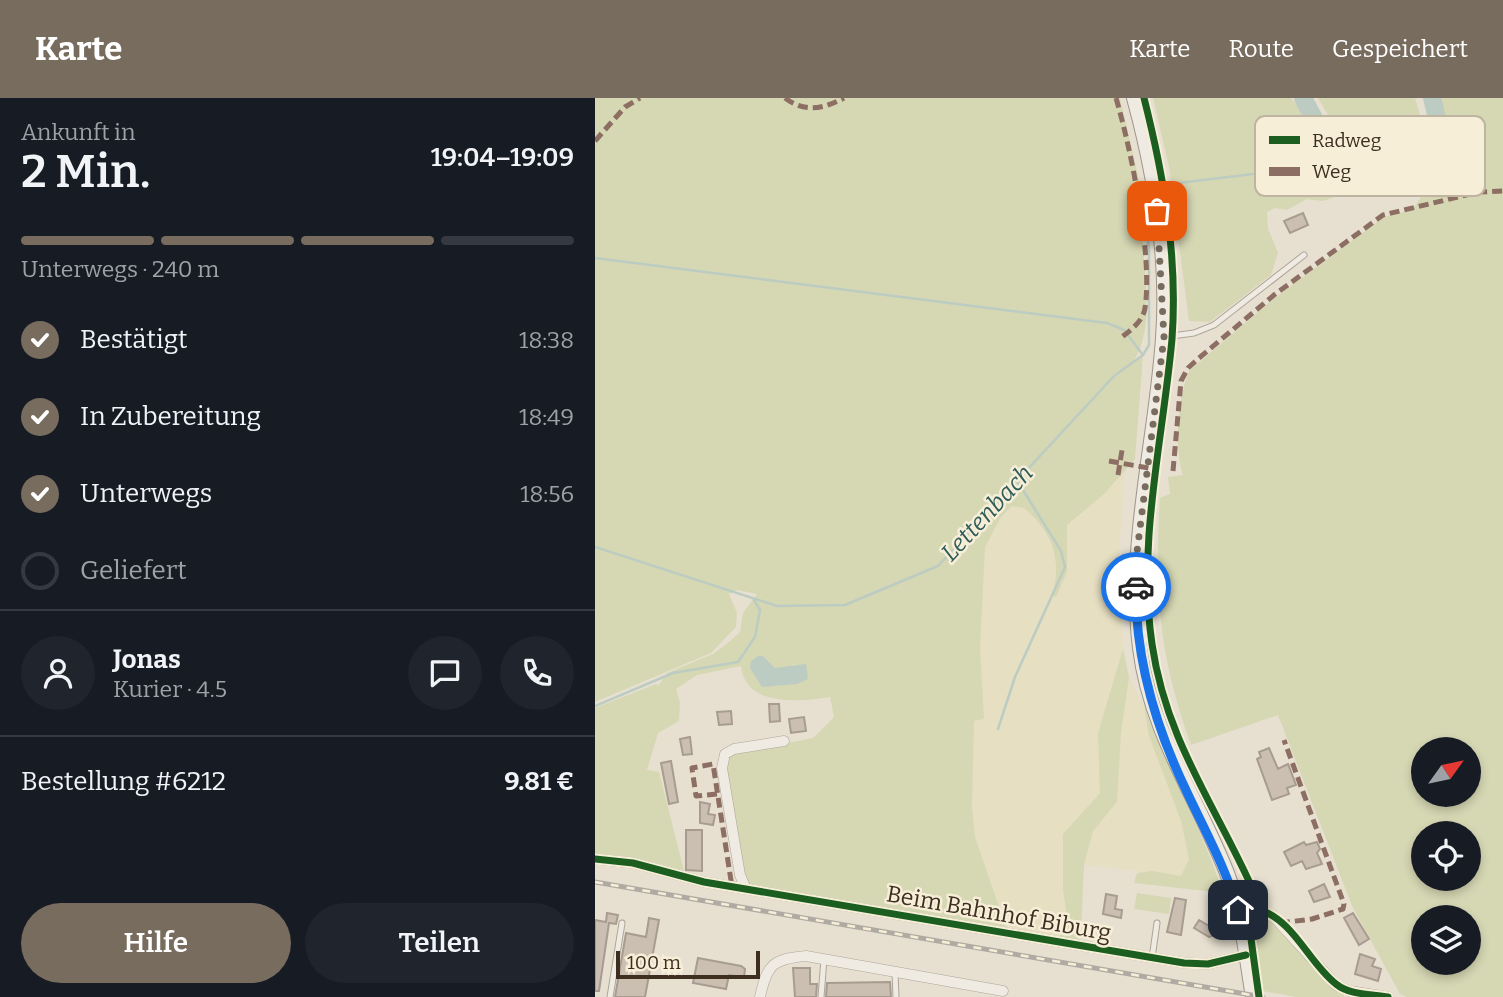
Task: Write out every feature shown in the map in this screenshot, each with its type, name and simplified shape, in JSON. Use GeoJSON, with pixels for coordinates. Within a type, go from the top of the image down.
{"type":"FeatureCollection","features":[{"type":"Feature","properties":{"kind":"main road"},"geometry":{"type":"LineString","coordinates":[[1135,98],[1155,186],[1162,254],[1164,337],[1136,560],[1140,651],[1149,697],[1168,751],[1215,846],[1238,910],[1253,997]]}},
{"type":"Feature","properties":{"kind":"street"},"geometry":{"type":"LineString","coordinates":[[746,889],[740,875],[725,782],[725,754],[734,749],[785,741]]}},
{"type":"Feature","properties":{"kind":"street","name":"Beim Bahnhof Biburg"},"geometry":{"type":"LineString","coordinates":[[595,859],[633,863],[704,882],[1152,958],[1196,964],[1246,955]]}},
{"type":"Feature","properties":{"kind":"street"},"geometry":{"type":"LineString","coordinates":[[1238,910],[1258,909],[1273,916],[1336,985],[1349,991],[1388,997]]}},
{"type":"Feature","properties":{"kind":"street"},"geometry":{"type":"LineString","coordinates":[[760,997],[765,974],[784,958],[824,959],[1003,992]]}},
{"type":"Feature","properties":{"kind":"lane"},"geometry":{"type":"LineString","coordinates":[[1164,337],[1194,333],[1214,326],[1304,255]]}},
{"type":"Feature","properties":{"kind":"lane"},"geometry":{"type":"LineString","coordinates":[[610,997],[622,923]]}},
{"type":"Feature","properties":{"kind":"lane"},"geometry":{"type":"LineString","coordinates":[[1152,958],[1157,923]]}},
{"type":"Feature","properties":{"kind":"lane"},"geometry":{"type":"LineString","coordinates":[[821,997],[824,959]]}},
{"type":"Feature","properties":{"kind":"lane"},"geometry":{"type":"LineString","coordinates":[[895,971],[896,997]]}},
{"type":"Feature","properties":{"kind":"shaded area"},"geometry":{"type":"Polygon","coordinates":[[[1125,471],[1119,553],[1123,649],[1098,733],[1100,793],[1063,834],[1063,890],[1068,917],[1059,939],[1006,927],[975,837],[972,806],[974,721],[984,719],[980,648],[985,547],[1001,517],[1012,506],[1024,507],[1042,528],[1056,554],[1059,568],[1052,595],[1067,572],[1067,525],[1125,471]]]}},
{"type":"Feature","properties":{"kind":"shaded area"},"geometry":{"type":"Polygon","coordinates":[[[763,656],[775,668],[806,664],[808,679],[797,684],[762,687],[750,668],[751,661],[763,656]]]}},
{"type":"Feature","properties":{"kind":"shaded area"},"geometry":{"type":"Polygon","coordinates":[[[1129,677],[1144,706],[1149,736],[1181,821],[1189,859],[1181,876],[1084,865],[1093,831],[1117,802],[1121,733],[1129,677]]]}},
{"type":"Feature","properties":{"kind":"green space"},"geometry":{"type":"Polygon","coordinates":[[[595,98],[1120,98],[1144,202],[1141,223],[1147,306],[1144,336],[1133,362],[1143,355],[1135,459],[1104,494],[1067,525],[1067,572],[1056,597],[1052,595],[1056,570],[1053,547],[1042,527],[1024,508],[1012,506],[1001,517],[985,547],[980,648],[984,719],[974,721],[972,806],[975,837],[1006,927],[978,927],[750,886],[739,859],[731,822],[727,784],[729,755],[813,738],[834,717],[830,697],[789,700],[763,695],[752,689],[741,666],[697,675],[676,689],[680,703],[679,721],[658,733],[647,770],[659,772],[684,871],[656,863],[595,853],[595,708],[656,684],[658,686],[667,673],[713,654],[740,632],[743,613],[757,594],[737,590],[729,594],[737,613],[736,627],[711,653],[595,702],[595,98]],[[763,656],[762,687],[798,663],[787,668],[775,668],[763,656]]]}},
{"type":"Feature","properties":{"kind":"green space"},"geometry":{"type":"Polygon","coordinates":[[[1153,98],[1291,98],[1305,116],[1255,116],[1255,196],[1337,196],[1323,201],[1307,199],[1287,210],[1275,208],[1267,212],[1268,228],[1278,253],[1271,275],[1210,322],[1189,321],[1169,167],[1153,98]]]}},
{"type":"Feature","properties":{"kind":"green space"},"geometry":{"type":"Polygon","coordinates":[[[1318,98],[1415,98],[1421,116],[1329,116],[1318,98]]]}},
{"type":"Feature","properties":{"kind":"green space"},"geometry":{"type":"Polygon","coordinates":[[[1441,98],[1503,98],[1503,997],[1407,997],[1400,994],[1352,906],[1278,715],[1191,745],[1172,682],[1161,623],[1158,564],[1160,498],[1170,494],[1168,477],[1183,475],[1178,452],[1178,423],[1182,394],[1190,370],[1272,300],[1384,217],[1412,210],[1422,196],[1485,196],[1485,116],[1443,116],[1441,98]]]}},
{"type":"Feature","properties":{"kind":"green space"},"geometry":{"type":"Polygon","coordinates":[[[1123,649],[1129,677],[1121,733],[1117,802],[1093,831],[1084,865],[1081,933],[1076,942],[1059,939],[1067,917],[1063,890],[1063,834],[1100,793],[1098,733],[1123,649]]]}},
{"type":"Feature","properties":{"kind":"green space"},"geometry":{"type":"Polygon","coordinates":[[[1144,706],[1223,893],[1134,883],[1137,873],[1152,871],[1181,876],[1189,859],[1181,821],[1149,736],[1144,706]]]}},
{"type":"Feature","properties":{"kind":"green space"},"geometry":{"type":"Polygon","coordinates":[[[1137,893],[1171,898],[1169,914],[1134,909],[1137,893]]]}},
{"type":"Feature","properties":{"kind":"green space"},"geometry":{"type":"Polygon","coordinates":[[[1259,916],[1272,920],[1344,991],[1344,997],[1296,997],[1263,991],[1254,936],[1259,916]]]}},
{"type":"Feature","properties":{"kind":"building"},"geometry":{"type":"Polygon","coordinates":[[[1303,213],[1308,225],[1290,233],[1284,221],[1303,213]]]}},
{"type":"Feature","properties":{"kind":"building"},"geometry":{"type":"Polygon","coordinates":[[[769,704],[779,704],[780,721],[770,722],[769,704]]]}},
{"type":"Feature","properties":{"kind":"building"},"geometry":{"type":"Polygon","coordinates":[[[731,711],[732,724],[719,725],[717,712],[731,711]]]}},
{"type":"Feature","properties":{"kind":"building"},"geometry":{"type":"Polygon","coordinates":[[[804,717],[806,731],[791,733],[789,719],[804,717]]]}},
{"type":"Feature","properties":{"kind":"building"},"geometry":{"type":"Polygon","coordinates":[[[690,737],[692,754],[683,755],[680,739],[690,737]]]}},
{"type":"Feature","properties":{"kind":"building"},"geometry":{"type":"Polygon","coordinates":[[[1269,748],[1278,769],[1288,764],[1296,785],[1287,788],[1289,794],[1272,800],[1257,759],[1261,757],[1259,752],[1269,748]]]}},
{"type":"Feature","properties":{"kind":"building"},"geometry":{"type":"Polygon","coordinates":[[[671,761],[678,802],[669,804],[661,763],[671,761]]]}},
{"type":"Feature","properties":{"kind":"building"},"geometry":{"type":"Polygon","coordinates":[[[700,802],[710,804],[708,814],[715,815],[713,825],[700,823],[700,802]]]}},
{"type":"Feature","properties":{"kind":"building"},"geometry":{"type":"Polygon","coordinates":[[[686,830],[702,830],[702,871],[686,870],[686,830]]]}},
{"type":"Feature","properties":{"kind":"building"},"geometry":{"type":"Polygon","coordinates":[[[1304,842],[1306,845],[1317,842],[1320,849],[1317,853],[1322,864],[1306,869],[1302,861],[1291,866],[1284,852],[1304,842]]]}},
{"type":"Feature","properties":{"kind":"building"},"geometry":{"type":"Polygon","coordinates":[[[1324,884],[1330,897],[1314,902],[1309,891],[1324,884]]]}},
{"type":"Feature","properties":{"kind":"building"},"geometry":{"type":"Polygon","coordinates":[[[1106,894],[1117,896],[1115,909],[1122,910],[1121,918],[1103,914],[1106,894]]]}},
{"type":"Feature","properties":{"kind":"building"},"geometry":{"type":"Polygon","coordinates":[[[1175,898],[1186,900],[1181,935],[1167,932],[1175,898]]]}},
{"type":"Feature","properties":{"kind":"building"},"geometry":{"type":"Polygon","coordinates":[[[607,913],[618,915],[616,924],[609,923],[599,991],[595,991],[595,920],[606,922],[607,913]]]}},
{"type":"Feature","properties":{"kind":"building"},"geometry":{"type":"Polygon","coordinates":[[[1353,913],[1369,939],[1359,945],[1344,918],[1353,913]]]}},
{"type":"Feature","properties":{"kind":"building"},"geometry":{"type":"Polygon","coordinates":[[[649,918],[659,920],[645,997],[615,997],[626,933],[646,937],[649,918]]]}},
{"type":"Feature","properties":{"kind":"building"},"geometry":{"type":"Polygon","coordinates":[[[1199,920],[1221,933],[1209,937],[1194,928],[1199,920]]]}},
{"type":"Feature","properties":{"kind":"building"},"geometry":{"type":"Polygon","coordinates":[[[1360,954],[1375,959],[1372,966],[1381,969],[1378,981],[1355,974],[1360,954]]]}},
{"type":"Feature","properties":{"kind":"building"},"geometry":{"type":"Polygon","coordinates":[[[698,958],[741,966],[745,969],[744,977],[729,975],[726,989],[693,983],[698,958]]]}},
{"type":"Feature","properties":{"kind":"building"},"geometry":{"type":"Polygon","coordinates":[[[793,968],[810,968],[810,984],[817,984],[816,997],[795,997],[793,968]]]}},
{"type":"Feature","properties":{"kind":"building"},"geometry":{"type":"Polygon","coordinates":[[[890,982],[891,997],[826,997],[827,983],[890,982]]]}},
{"type":"Feature","properties":{"kind":"waterway"},"geometry":{"type":"LineString","coordinates":[[1303,98],[1313,116]]}},
{"type":"Feature","properties":{"kind":"waterway"},"geometry":{"type":"LineString","coordinates":[[1432,98],[1436,116]]}},
{"type":"Feature","properties":{"kind":"waterway","name":"Lettenbach"},"geometry":{"type":"LineString","coordinates":[[1170,184],[1255,174]]}},
{"type":"Feature","properties":{"kind":"waterway","name":"Lettenbach"},"geometry":{"type":"LineString","coordinates":[[595,547],[777,606],[845,605],[938,566],[1114,376],[1143,355],[1149,345],[1149,248],[1139,190]]}},
{"type":"Feature","properties":{"kind":"waterway","name":"Lettenbach"},"geometry":{"type":"LineString","coordinates":[[595,258],[1107,323],[1124,330],[1143,355]]}},
{"type":"Feature","properties":{"kind":"waterway"},"geometry":{"type":"LineString","coordinates":[[998,729],[1015,677],[1065,567],[1061,551],[1018,482]]}},
{"type":"Feature","properties":{"kind":"waterway"},"geometry":{"type":"LineString","coordinates":[[595,706],[673,673],[738,662],[755,637],[760,610],[754,600]]}},
{"type":"Feature","properties":{"kind":"railway"},"geometry":{"type":"LineString","coordinates":[[595,882],[1263,997]]}},
{"type":"Feature","properties":{"kind":"marked path"},"geometry":{"type":"LineString","coordinates":[[595,141],[625,107],[640,98]]}},
{"type":"Feature","properties":{"kind":"marked path"},"geometry":{"type":"LineString","coordinates":[[785,98],[800,106],[814,108],[844,98]]}},
{"type":"Feature","properties":{"kind":"marked path"},"geometry":{"type":"LineString","coordinates":[[1116,98],[1139,203],[1147,286],[1142,317],[1122,337]]}},
{"type":"Feature","properties":{"kind":"marked path"},"geometry":{"type":"LineString","coordinates":[[1485,192],[1503,191]]}},
{"type":"Feature","properties":{"kind":"marked path"},"geometry":{"type":"LineString","coordinates":[[1173,471],[1181,381],[1188,368],[1274,295],[1383,215],[1462,196]]}},
{"type":"Feature","properties":{"kind":"marked path"},"geometry":{"type":"LineString","coordinates":[[1118,475],[1122,450]]}},
{"type":"Feature","properties":{"kind":"marked path"},"geometry":{"type":"LineString","coordinates":[[1109,461],[1160,470]]}},
{"type":"Feature","properties":{"kind":"marked path"},"geometry":{"type":"LineString","coordinates":[[1280,923],[1312,919],[1343,909],[1344,904],[1284,740]]}},
{"type":"Feature","properties":{"kind":"marked path"},"geometry":{"type":"LineString","coordinates":[[717,794],[696,796],[692,768],[713,764],[732,887]]}},
{"type":"Feature","properties":{"kind":"cycle path"},"geometry":{"type":"LineString","coordinates":[[1144,98],[1168,217],[1173,278],[1172,339],[1149,529],[1148,606],[1152,644],[1159,679],[1180,742],[1254,892],[1258,909],[1251,939],[1259,997]]}},
{"type":"Feature","properties":{"kind":"cycle path"},"geometry":{"type":"LineString","coordinates":[[595,859],[633,863],[704,882],[1184,963],[1208,964],[1246,955]]}},
{"type":"Feature","properties":{"kind":"cycle path"},"geometry":{"type":"LineString","coordinates":[[1258,909],[1281,922],[1326,975],[1341,988],[1388,997]]}},
{"type":"Feature","properties":{"kind":"way so far"},"geometry":{"type":"LineString","coordinates":[[1136,587],[1136,560],[1164,337],[1162,254],[1157,211]]}},
{"type":"Feature","properties":{"kind":"route"},"geometry":{"type":"LineString","coordinates":[[1136,587],[1140,651],[1149,697],[1168,751],[1228,875],[1238,910]]}}]}
